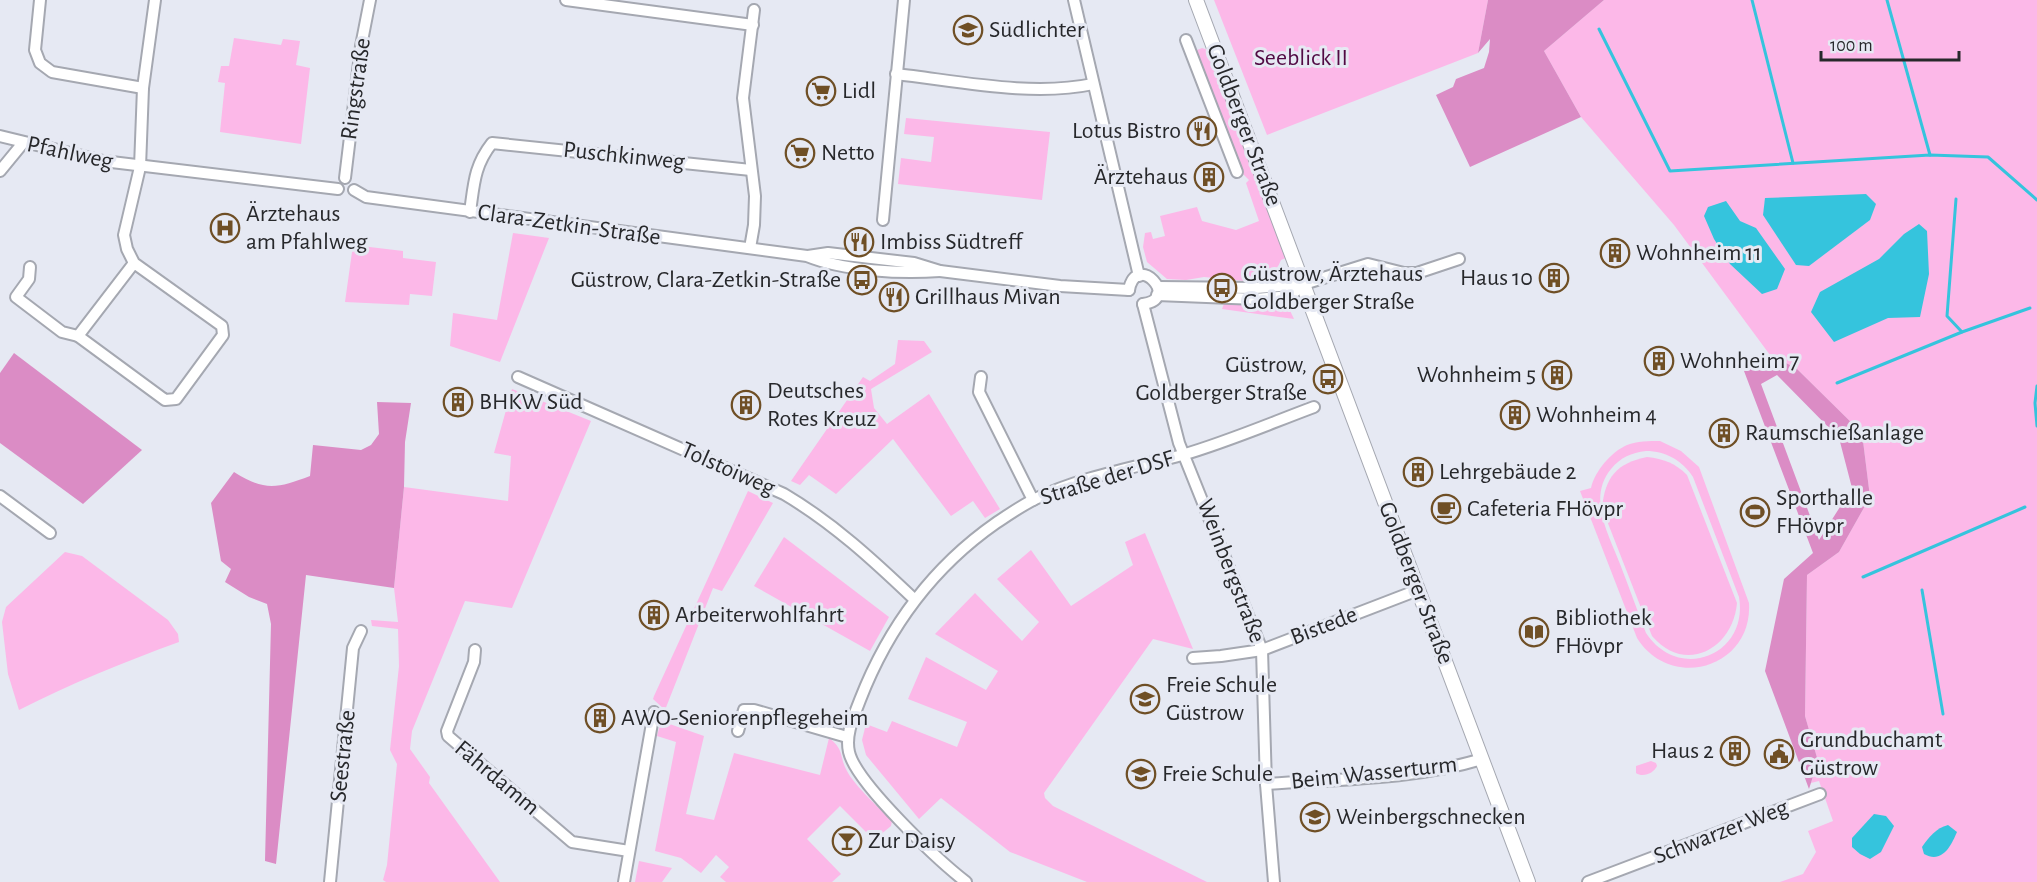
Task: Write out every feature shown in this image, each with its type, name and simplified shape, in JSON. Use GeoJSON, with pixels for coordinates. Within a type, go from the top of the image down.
{"type":"FeatureCollection","features":[{"type":"Feature","properties":{"kind":"main road","name":"Goldberger Straße"},"geometry":{"type":"LineString","coordinates":[[1196,0],[1305,284],[1528,882]]}},
{"type":"Feature","properties":{"kind":"street"},"geometry":{"type":"LineString","coordinates":[[40,0],[35,50],[40,63],[52,72],[143,88]]}},
{"type":"Feature","properties":{"kind":"street"},"geometry":{"type":"LineString","coordinates":[[30,267],[29,279],[16,297],[62,332],[78,336],[165,400],[176,399],[223,335],[222,326],[134,263],[127,249],[124,235],[140,167],[143,88],[155,0]]}},
{"type":"Feature","properties":{"kind":"street","name":"Ringstraße"},"geometry":{"type":"LineString","coordinates":[[345,178],[360,46],[370,0]]}},
{"type":"Feature","properties":{"kind":"street"},"geometry":{"type":"LineString","coordinates":[[566,0],[753,24]]}},
{"type":"Feature","properties":{"kind":"street"},"geometry":{"type":"LineString","coordinates":[[883,220],[904,0]]}},
{"type":"Feature","properties":{"kind":"street"},"geometry":{"type":"LineString","coordinates":[[1074,0],[1139,276]]}},
{"type":"Feature","properties":{"kind":"street"},"geometry":{"type":"LineString","coordinates":[[750,248],[755,196],[743,98],[754,10]]}},
{"type":"Feature","properties":{"kind":"street","name":"Goldberger Straße"},"geometry":{"type":"LineString","coordinates":[[1186,40],[1237,172]]}},
{"type":"Feature","properties":{"kind":"street"},"geometry":{"type":"LineString","coordinates":[[896,75],[1041,89],[1070,89],[1093,84]]}},
{"type":"Feature","properties":{"kind":"street","name":"Pfahlweg"},"geometry":{"type":"LineString","coordinates":[[0,136],[103,161],[140,167]]}},
{"type":"Feature","properties":{"kind":"street","name":"Puschkinweg"},"geometry":{"type":"LineString","coordinates":[[470,212],[481,157],[492,142],[751,170]]}},
{"type":"Feature","properties":{"kind":"street"},"geometry":{"type":"LineString","coordinates":[[0,171],[23,143]]}},
{"type":"Feature","properties":{"kind":"street","name":"Clara-Zetkin-Straße"},"geometry":{"type":"LineString","coordinates":[[140,167],[338,189],[346,195],[351,194],[354,190],[366,197],[807,256],[828,253],[914,263],[940,271],[1060,286],[1129,290]]}},
{"type":"Feature","properties":{"kind":"street"},"geometry":{"type":"LineString","coordinates":[[338,189],[339,181],[351,178],[354,182],[354,190]]}},
{"type":"Feature","properties":{"kind":"street"},"geometry":{"type":"LineString","coordinates":[[1158,291],[1305,284],[1368,264],[1404,273],[1417,273],[1459,259]]}},
{"type":"Feature","properties":{"kind":"street"},"geometry":{"type":"LineString","coordinates":[[78,336],[134,263]]}},
{"type":"Feature","properties":{"kind":"street"},"geometry":{"type":"LineString","coordinates":[[1139,276],[1150,277],[1158,291],[1151,303],[1143,304],[1134,300],[1129,290],[1131,283],[1139,276]]}},
{"type":"Feature","properties":{"kind":"street","name":"Weinbergstraße"},"geometry":{"type":"LineString","coordinates":[[1143,304],[1172,419],[1184,454],[1262,650],[1266,784],[1274,882]]}},
{"type":"Feature","properties":{"kind":"street","name":"Tolstoiweg"},"geometry":{"type":"LineString","coordinates":[[518,376],[784,494],[806,507],[854,543],[914,599]]}},
{"type":"Feature","properties":{"kind":"street"},"geometry":{"type":"LineString","coordinates":[[981,377],[979,392],[1034,500]]}},
{"type":"Feature","properties":{"kind":"street","name":"Straße der DSF"},"geometry":{"type":"LineString","coordinates":[[847,737],[865,686],[880,653],[914,599],[933,578],[981,534],[1034,500],[1106,473],[1184,454],[1314,407]]}},
{"type":"Feature","properties":{"kind":"street"},"geometry":{"type":"LineString","coordinates":[[0,496],[51,533]]}},
{"type":"Feature","properties":{"kind":"street","name":"Bistede"},"geometry":{"type":"LineString","coordinates":[[1193,658],[1262,650],[1418,590]]}},
{"type":"Feature","properties":{"kind":"street","name":"Seestraße"},"geometry":{"type":"LineString","coordinates":[[330,882],[353,648],[361,631]]}},
{"type":"Feature","properties":{"kind":"street","name":"Fährdamm"},"geometry":{"type":"LineString","coordinates":[[476,650],[474,662],[447,736],[572,842],[629,851]]}},
{"type":"Feature","properties":{"kind":"street"},"geometry":{"type":"LineString","coordinates":[[738,731],[744,710],[754,710],[847,737],[849,753],[854,765],[881,799],[923,845],[966,882]]}},
{"type":"Feature","properties":{"kind":"street"},"geometry":{"type":"LineString","coordinates":[[624,882],[654,712]]}},
{"type":"Feature","properties":{"kind":"street","name":"Beim Wasserturm"},"geometry":{"type":"LineString","coordinates":[[1266,784],[1451,768],[1482,759]]}},
{"type":"Feature","properties":{"kind":"street","name":"Schwarzer Weg"},"geometry":{"type":"LineString","coordinates":[[1588,882],[1820,794]]}},
{"type":"Feature","properties":{"kind":"green space","name":"Seeblick II"},"geometry":{"type":"Polygon","coordinates":[[[1214,0],[1488,0],[1478,53],[1267,135],[1214,0]]]}},
{"type":"Feature","properties":{"kind":"green space"},"geometry":{"type":"Polygon","coordinates":[[[1604,0],[2037,0],[2037,882],[1780,882],[1803,874],[1816,852],[1808,831],[1833,821],[1819,781],[1811,783],[1818,761],[1805,716],[1807,575],[1839,552],[1870,497],[1862,433],[1796,368],[1770,355],[1674,225],[1581,117],[1544,51],[1604,0]]]}},
{"type":"Feature","properties":{"kind":"green space"},"geometry":{"type":"Polygon","coordinates":[[[234,38],[281,45],[283,39],[300,41],[296,65],[310,68],[301,144],[220,132],[225,83],[218,82],[221,66],[229,66],[234,38]]]}},
{"type":"Feature","properties":{"kind":"green space"},"geometry":{"type":"Polygon","coordinates":[[[1202,48],[1208,50],[1288,257],[1281,260],[1272,280],[1245,281],[1204,277],[1186,280],[1167,279],[1147,262],[1143,247],[1145,233],[1151,232],[1153,239],[1165,236],[1160,216],[1197,207],[1202,221],[1236,230],[1259,221],[1246,183],[1249,180],[1241,172],[1196,55],[1197,50],[1202,48]]]}},
{"type":"Feature","properties":{"kind":"green space"},"geometry":{"type":"Polygon","coordinates":[[[906,118],[1050,132],[1042,200],[898,184],[901,158],[931,162],[934,137],[904,134],[906,118]]]}},
{"type":"Feature","properties":{"kind":"green space"},"geometry":{"type":"Polygon","coordinates":[[[513,233],[549,238],[500,362],[450,346],[453,313],[497,320],[513,233]]]}},
{"type":"Feature","properties":{"kind":"green space"},"geometry":{"type":"Polygon","coordinates":[[[353,245],[403,251],[403,258],[436,262],[432,296],[410,294],[409,305],[345,302],[353,245]]]}},
{"type":"Feature","properties":{"kind":"green space"},"geometry":{"type":"Polygon","coordinates":[[[1225,301],[1243,305],[1286,302],[1294,319],[1222,309],[1225,301]]]}},
{"type":"Feature","properties":{"kind":"green space"},"geometry":{"type":"Polygon","coordinates":[[[898,340],[924,341],[932,352],[871,389],[874,408],[887,424],[929,394],[1000,509],[985,518],[973,501],[951,516],[893,439],[836,494],[809,475],[800,485],[791,481],[863,377],[870,381],[895,364],[898,340]]]}},
{"type":"Feature","properties":{"kind":"green space"},"geometry":{"type":"Polygon","coordinates":[[[512,389],[591,421],[512,608],[465,601],[412,731],[410,749],[430,777],[429,783],[500,882],[386,882],[383,880],[387,865],[397,764],[390,750],[399,666],[398,629],[372,626],[371,620],[398,622],[394,588],[404,487],[508,501],[511,456],[494,453],[512,389]]]}},
{"type":"Feature","properties":{"kind":"green space"},"geometry":{"type":"Polygon","coordinates":[[[1660,441],[1681,451],[1699,467],[1749,603],[1747,625],[1738,643],[1724,657],[1707,665],[1688,668],[1669,664],[1652,655],[1637,638],[1580,491],[1591,488],[1600,469],[1621,448],[1635,443],[1660,441]],[[1653,451],[1631,454],[1611,469],[1604,480],[1601,492],[1602,516],[1646,633],[1660,648],[1676,657],[1693,659],[1709,656],[1723,647],[1733,634],[1739,617],[1739,597],[1693,477],[1673,458],[1653,451]]]}},
{"type":"Feature","properties":{"kind":"green space"},"geometry":{"type":"Polygon","coordinates":[[[1647,457],[1669,462],[1687,475],[1737,603],[1734,619],[1727,633],[1717,644],[1692,655],[1679,654],[1665,648],[1652,636],[1602,508],[1606,488],[1614,473],[1628,463],[1647,457]]]}},
{"type":"Feature","properties":{"kind":"green space"},"geometry":{"type":"Polygon","coordinates":[[[748,491],[773,503],[722,591],[713,588],[665,710],[653,699],[654,696],[748,491]]]}},
{"type":"Feature","properties":{"kind":"green space"},"geometry":{"type":"Polygon","coordinates":[[[1145,533],[1193,649],[1153,639],[1044,793],[1045,798],[1053,806],[1207,882],[1087,882],[1010,852],[941,798],[919,819],[866,755],[862,740],[866,724],[887,732],[892,721],[957,747],[967,722],[908,699],[926,657],[986,690],[998,671],[935,634],[975,593],[1022,641],[1039,622],[997,579],[1031,550],[1071,606],[1133,565],[1125,542],[1145,533]]]}},
{"type":"Feature","properties":{"kind":"green space"},"geometry":{"type":"Polygon","coordinates":[[[784,537],[889,617],[870,651],[754,586],[784,537]]]}},
{"type":"Feature","properties":{"kind":"green space"},"geometry":{"type":"Polygon","coordinates":[[[65,552],[82,556],[168,620],[178,634],[179,642],[58,691],[19,710],[8,674],[2,622],[6,607],[65,552]]]}},
{"type":"Feature","properties":{"kind":"green space"},"geometry":{"type":"Polygon","coordinates":[[[661,721],[704,736],[686,814],[714,820],[734,753],[820,775],[829,738],[840,750],[850,777],[892,821],[891,826],[874,840],[840,806],[807,839],[841,874],[832,882],[726,882],[720,877],[729,867],[716,855],[701,873],[681,858],[655,851],[676,742],[657,736],[661,721]]]}},
{"type":"Feature","properties":{"kind":"green space"},"geometry":{"type":"Polygon","coordinates":[[[1651,761],[1657,766],[1653,771],[1645,775],[1636,773],[1636,766],[1651,761]]]}},
{"type":"Feature","properties":{"kind":"green space"},"geometry":{"type":"Polygon","coordinates":[[[639,861],[672,868],[662,882],[635,882],[639,861]]]}},
{"type":"Feature","properties":{"kind":"shaded area"},"geometry":{"type":"Polygon","coordinates":[[[1488,0],[1604,0],[1544,51],[1581,117],[1470,167],[1436,95],[1453,87],[1456,79],[1484,68],[1490,39],[1478,53],[1488,0]]]}},
{"type":"Feature","properties":{"kind":"shaded area"},"geometry":{"type":"Polygon","coordinates":[[[14,353],[142,450],[83,504],[0,443],[0,373],[14,353]]]}},
{"type":"Feature","properties":{"kind":"shaded area"},"geometry":{"type":"Polygon","coordinates":[[[1770,355],[1796,368],[1862,433],[1870,497],[1839,552],[1807,575],[1805,716],[1818,761],[1809,789],[1765,671],[1784,579],[1813,553],[1744,371],[1770,355]],[[1777,375],[1761,384],[1819,540],[1852,488],[1839,438],[1777,375]]]}},
{"type":"Feature","properties":{"kind":"shaded area"},"geometry":{"type":"Polygon","coordinates":[[[377,402],[411,403],[405,442],[404,487],[394,588],[306,575],[276,864],[265,861],[271,624],[267,604],[249,597],[225,582],[231,569],[221,561],[211,503],[234,472],[254,483],[280,485],[310,476],[313,445],[361,450],[371,445],[379,434],[377,402]]]}},
{"type":"Feature","properties":{"kind":"water"},"geometry":{"type":"Polygon","coordinates":[[[1866,194],[1876,204],[1870,220],[1809,266],[1796,265],[1763,215],[1765,198],[1866,194]]]}},
{"type":"Feature","properties":{"kind":"water"},"geometry":{"type":"Polygon","coordinates":[[[1726,201],[1740,221],[1756,228],[1785,269],[1777,289],[1762,294],[1730,264],[1714,239],[1704,216],[1708,207],[1726,201]]]}},
{"type":"Feature","properties":{"kind":"water"},"geometry":{"type":"Polygon","coordinates":[[[1919,224],[1927,231],[1929,274],[1920,317],[1888,318],[1834,342],[1811,312],[1820,292],[1879,259],[1904,234],[1919,224]]]}},
{"type":"Feature","properties":{"kind":"water"},"geometry":{"type":"Polygon","coordinates":[[[1874,814],[1886,816],[1894,826],[1881,852],[1870,859],[1852,847],[1852,838],[1874,814]]]}},
{"type":"Feature","properties":{"kind":"water"},"geometry":{"type":"Polygon","coordinates":[[[1948,825],[1957,832],[1949,848],[1936,857],[1924,854],[1922,847],[1927,840],[1936,831],[1948,825]]]}},
{"type":"Feature","properties":{"kind":"waterway"},"geometry":{"type":"LineString","coordinates":[[1752,0],[1793,163]]}},
{"type":"Feature","properties":{"kind":"waterway"},"geometry":{"type":"LineString","coordinates":[[1887,0],[1930,155]]}},
{"type":"Feature","properties":{"kind":"waterway"},"geometry":{"type":"LineString","coordinates":[[1599,29],[1670,171],[1930,155],[1988,157],[2037,200]]}},
{"type":"Feature","properties":{"kind":"waterway"},"geometry":{"type":"LineString","coordinates":[[1956,199],[1947,316],[1962,332]]}},
{"type":"Feature","properties":{"kind":"waterway"},"geometry":{"type":"LineString","coordinates":[[1837,383],[1962,332],[2030,308]]}},
{"type":"Feature","properties":{"kind":"waterway"},"geometry":{"type":"LineString","coordinates":[[2037,386],[2035,403],[2037,426]]}},
{"type":"Feature","properties":{"kind":"waterway"},"geometry":{"type":"LineString","coordinates":[[1863,577],[2025,507]]}},
{"type":"Feature","properties":{"kind":"waterway"},"geometry":{"type":"LineString","coordinates":[[1922,590],[1943,714]]}},
{"type":"Feature","properties":{"kind":"place","name":"Südlichter"},"geometry":{"type":"Point","coordinates":[968,30]}},
{"type":"Feature","properties":{"kind":"place","name":"Lidl"},"geometry":{"type":"Point","coordinates":[821,91]}},
{"type":"Feature","properties":{"kind":"place","name":"Lotus Bistro"},"geometry":{"type":"Point","coordinates":[1202,131]}},
{"type":"Feature","properties":{"kind":"place","name":"Netto"},"geometry":{"type":"Point","coordinates":[800,153]}},
{"type":"Feature","properties":{"kind":"place","name":"Ärztehaus"},"geometry":{"type":"Point","coordinates":[1209,177]}},
{"type":"Feature","properties":{"kind":"place","name":"Ärztehaus am Pfahlweg"},"geometry":{"type":"Point","coordinates":[225,228]}},
{"type":"Feature","properties":{"kind":"place","name":"Imbiss Südtreff"},"geometry":{"type":"Point","coordinates":[859,242]}},
{"type":"Feature","properties":{"kind":"place","name":"Wohnheim 11"},"geometry":{"type":"Point","coordinates":[1615,253]}},
{"type":"Feature","properties":{"kind":"place","name":"Haus 10"},"geometry":{"type":"Point","coordinates":[1554,278]}},
{"type":"Feature","properties":{"kind":"place","name":"Güstrow, Clara-Zetkin-Straße"},"geometry":{"type":"Point","coordinates":[862,280]}},
{"type":"Feature","properties":{"kind":"place","name":"Güstrow, Ärztehaus Goldberger Straße"},"geometry":{"type":"Point","coordinates":[1222,288]}},
{"type":"Feature","properties":{"kind":"place","name":"Grillhaus Mivan"},"geometry":{"type":"Point","coordinates":[894,297]}},
{"type":"Feature","properties":{"kind":"place","name":"Wohnheim 7"},"geometry":{"type":"Point","coordinates":[1659,361]}},
{"type":"Feature","properties":{"kind":"place","name":"Wohnheim 5"},"geometry":{"type":"Point","coordinates":[1557,375]}},
{"type":"Feature","properties":{"kind":"place","name":"Güstrow, Goldberger Straße"},"geometry":{"type":"Point","coordinates":[1328,379]}},
{"type":"Feature","properties":{"kind":"place","name":"BHKW Süd"},"geometry":{"type":"Point","coordinates":[458,402]}},
{"type":"Feature","properties":{"kind":"place","name":"Deutsches Rotes Kreuz"},"geometry":{"type":"Point","coordinates":[746,405]}},
{"type":"Feature","properties":{"kind":"place","name":"Wohnheim 4"},"geometry":{"type":"Point","coordinates":[1515,415]}},
{"type":"Feature","properties":{"kind":"place","name":"Raumschießanlage"},"geometry":{"type":"Point","coordinates":[1724,433]}},
{"type":"Feature","properties":{"kind":"place","name":"Lehrgebäude 2"},"geometry":{"type":"Point","coordinates":[1418,472]}},
{"type":"Feature","properties":{"kind":"place","name":"Cafeteria FHövpr"},"geometry":{"type":"Point","coordinates":[1446,509]}},
{"type":"Feature","properties":{"kind":"place","name":"Sporthalle FHövpr"},"geometry":{"type":"Point","coordinates":[1755,512]}},
{"type":"Feature","properties":{"kind":"place","name":"Arbeiterwohlfahrt"},"geometry":{"type":"Point","coordinates":[654,615]}},
{"type":"Feature","properties":{"kind":"place","name":"Bibliothek FHövpr"},"geometry":{"type":"Point","coordinates":[1534,632]}},
{"type":"Feature","properties":{"kind":"place","name":"Freie Schule Güstrow"},"geometry":{"type":"Point","coordinates":[1145,699]}},
{"type":"Feature","properties":{"kind":"place","name":"AWO-Seniorenpflegeheim"},"geometry":{"type":"Point","coordinates":[600,718]}},
{"type":"Feature","properties":{"kind":"place","name":"Haus 2"},"geometry":{"type":"Point","coordinates":[1735,751]}},
{"type":"Feature","properties":{"kind":"place","name":"Grundbuchamt Güstrow"},"geometry":{"type":"Point","coordinates":[1779,754]}},
{"type":"Feature","properties":{"kind":"place","name":"Freie Schule"},"geometry":{"type":"Point","coordinates":[1141,774]}},
{"type":"Feature","properties":{"kind":"place","name":"Weinbergschnecken"},"geometry":{"type":"Point","coordinates":[1315,817]}},
{"type":"Feature","properties":{"kind":"place","name":"Zur Daisy"},"geometry":{"type":"Point","coordinates":[847,841]}}]}
